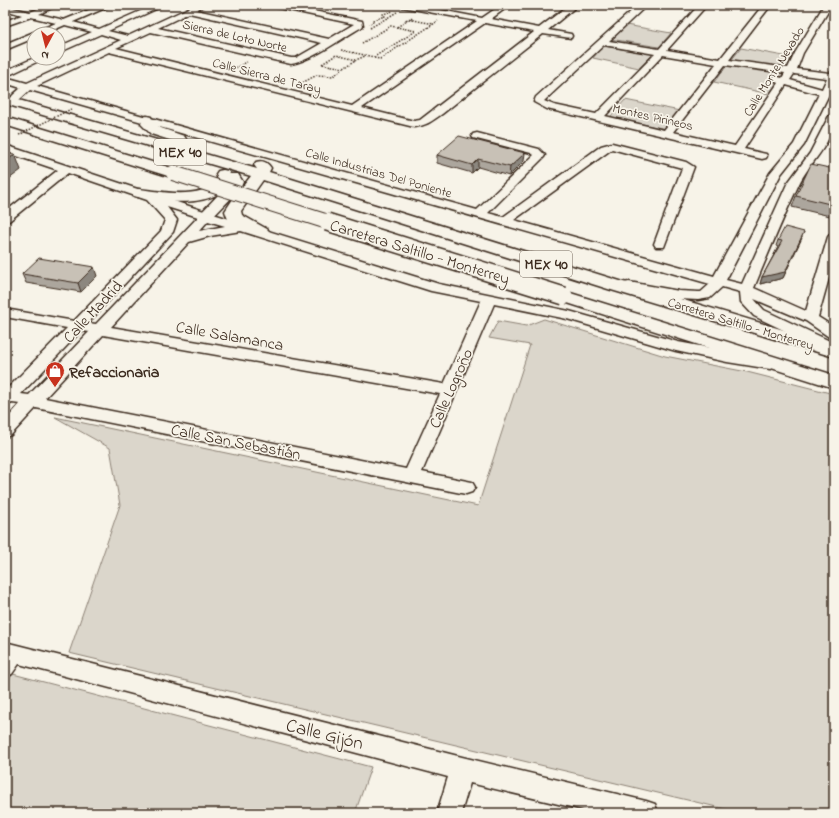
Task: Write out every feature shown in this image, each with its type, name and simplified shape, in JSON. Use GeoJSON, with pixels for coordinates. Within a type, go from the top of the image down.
{"type":"FeatureCollection","features":[{"type":"Feature","properties":{"kind":"main road","name":"Carretera Saltillo - Monterrey"},"geometry":{"type":"LineString","coordinates":[[9,101],[260,174],[614,285],[834,350]]}},
{"type":"Feature","properties":{"kind":"main road"},"geometry":{"type":"LineString","coordinates":[[147,120],[148,126],[162,133],[261,164],[264,168],[238,202],[233,211],[235,217],[262,232]]}},
{"type":"Feature","properties":{"kind":"main road","name":"Carretera Saltillo - Monterrey"},"geometry":{"type":"LineString","coordinates":[[5,121],[834,382]]}},
{"type":"Feature","properties":{"kind":"main road"},"geometry":{"type":"LineString","coordinates":[[101,129],[103,133],[232,177],[236,184],[206,216]]}},
{"type":"Feature","properties":{"kind":"main road"},"geometry":{"type":"LineString","coordinates":[[139,193],[174,197],[204,194],[216,190],[222,184],[225,178],[219,172]]}},
{"type":"Feature","properties":{"kind":"street"},"geometry":{"type":"LineString","coordinates":[[5,24],[54,5]]}},
{"type":"Feature","properties":{"kind":"street"},"geometry":{"type":"LineString","coordinates":[[57,26],[108,5]]}},
{"type":"Feature","properties":{"kind":"street"},"geometry":{"type":"LineString","coordinates":[[66,47],[161,5]]}},
{"type":"Feature","properties":{"kind":"street"},"geometry":{"type":"LineString","coordinates":[[9,101],[29,86],[201,5]]}},
{"type":"Feature","properties":{"kind":"street"},"geometry":{"type":"LineString","coordinates":[[274,5],[359,23],[357,27],[296,60]]}},
{"type":"Feature","properties":{"kind":"street"},"geometry":{"type":"LineString","coordinates":[[354,109],[506,5]]}},
{"type":"Feature","properties":{"kind":"street"},"geometry":{"type":"LineString","coordinates":[[542,31],[574,5]]}},
{"type":"Feature","properties":{"kind":"street"},"geometry":{"type":"LineString","coordinates":[[602,42],[643,5]]}},
{"type":"Feature","properties":{"kind":"street"},"geometry":{"type":"LineString","coordinates":[[598,118],[662,52],[703,5]]}},
{"type":"Feature","properties":{"kind":"street"},"geometry":{"type":"LineString","coordinates":[[667,134],[719,63],[767,5]]}},
{"type":"Feature","properties":{"kind":"street","name":"Calle Monte Nevado"},"geometry":{"type":"LineString","coordinates":[[738,150],[791,71],[799,53],[828,5]]}},
{"type":"Feature","properties":{"kind":"street"},"geometry":{"type":"LineString","coordinates":[[5,8],[129,38]]}},
{"type":"Feature","properties":{"kind":"street"},"geometry":{"type":"LineString","coordinates":[[401,8],[484,20],[568,36]]}},
{"type":"Feature","properties":{"kind":"street"},"geometry":{"type":"LineString","coordinates":[[189,11],[327,44]]}},
{"type":"Feature","properties":{"kind":"street","name":"Sierra de Loto Norte"},"geometry":{"type":"LineString","coordinates":[[150,29],[261,54],[296,60]]}},
{"type":"Feature","properties":{"kind":"street","name":"Calle Sierra de Taray"},"geometry":{"type":"LineString","coordinates":[[108,49],[284,93],[414,124],[420,124],[438,112],[542,31]]}},
{"type":"Feature","properties":{"kind":"street"},"geometry":{"type":"LineString","coordinates":[[5,47],[26,38]]}},
{"type":"Feature","properties":{"kind":"street"},"geometry":{"type":"LineString","coordinates":[[602,42],[719,63],[834,76],[799,145],[776,173],[715,287],[705,295],[695,295],[672,294],[614,285]]}},
{"type":"Feature","properties":{"kind":"street","name":"Montes Pirineos"},"geometry":{"type":"LineString","coordinates":[[602,42],[541,97],[539,102],[551,107],[762,156]]}},
{"type":"Feature","properties":{"kind":"street"},"geometry":{"type":"LineString","coordinates":[[719,63],[825,93]]}},
{"type":"Feature","properties":{"kind":"street"},"geometry":{"type":"LineString","coordinates":[[5,74],[26,65]]}},
{"type":"Feature","properties":{"kind":"street","name":"Calle Industrias Del Poniente"},"geometry":{"type":"LineString","coordinates":[[5,80],[746,290],[811,318],[834,334]]}},
{"type":"Feature","properties":{"kind":"street"},"geometry":{"type":"LineString","coordinates":[[834,118],[815,154],[793,184],[746,290],[748,302],[759,313],[834,350]]}},
{"type":"Feature","properties":{"kind":"street"},"geometry":{"type":"LineString","coordinates":[[477,136],[540,155],[480,214]]}},
{"type":"Feature","properties":{"kind":"street"},"geometry":{"type":"LineString","coordinates":[[505,221],[605,148],[612,146],[682,164],[688,167],[660,244]]}},
{"type":"Feature","properties":{"kind":"street"},"geometry":{"type":"LineString","coordinates":[[5,159],[10,150],[206,216],[262,232],[436,288],[489,300],[569,315],[676,346],[753,362],[780,365]]}},
{"type":"Feature","properties":{"kind":"street"},"geometry":{"type":"LineString","coordinates":[[5,218],[67,168]]}},
{"type":"Feature","properties":{"kind":"street","name":"Calle Madrid"},"geometry":{"type":"LineString","coordinates":[[6,398],[169,229],[171,220],[162,208],[157,203],[139,193]]}},
{"type":"Feature","properties":{"kind":"street","name":"Calle Madrid"},"geometry":{"type":"LineString","coordinates":[[5,431],[206,216]]}},
{"type":"Feature","properties":{"kind":"street"},"geometry":{"type":"LineString","coordinates":[[184,240],[220,229],[246,227]]}},
{"type":"Feature","properties":{"kind":"street"},"geometry":{"type":"LineString","coordinates":[[811,318],[834,236]]}},
{"type":"Feature","properties":{"kind":"street","name":"Calle Logroño"},"geometry":{"type":"LineString","coordinates":[[411,476],[489,300]]}},
{"type":"Feature","properties":{"kind":"street","name":"Calle Salamanca"},"geometry":{"type":"LineString","coordinates":[[5,313],[449,390]]}},
{"type":"Feature","properties":{"kind":"street","name":"Calle San Sebastián"},"geometry":{"type":"LineString","coordinates":[[6,398],[33,401],[466,487]]}},
{"type":"Feature","properties":{"kind":"street","name":"Calle Gijón"},"geometry":{"type":"LineString","coordinates":[[8,657],[462,769],[608,808],[646,813]]}},
{"type":"Feature","properties":{"kind":"street"},"geometry":{"type":"LineString","coordinates":[[450,813],[462,769]]}},
{"type":"Feature","properties":{"kind":"path"},"geometry":{"type":"LineString","coordinates":[[367,29],[401,8]]}},
{"type":"Feature","properties":{"kind":"path"},"geometry":{"type":"LineString","coordinates":[[370,24],[374,21],[373,20],[385,16],[383,14],[393,11]]}},
{"type":"Feature","properties":{"kind":"path"},"geometry":{"type":"LineString","coordinates":[[397,27],[407,21],[413,20],[434,24]]}},
{"type":"Feature","properties":{"kind":"path"},"geometry":{"type":"LineString","coordinates":[[327,44],[380,59],[439,21]]}},
{"type":"Feature","properties":{"kind":"path"},"geometry":{"type":"LineString","coordinates":[[362,43],[391,26],[416,31],[374,57]]}},
{"type":"Feature","properties":{"kind":"path"},"geometry":{"type":"LineString","coordinates":[[219,77],[261,54]]}},
{"type":"Feature","properties":{"kind":"path"},"geometry":{"type":"LineString","coordinates":[[322,64],[336,55],[356,60]]}},
{"type":"Feature","properties":{"kind":"path"},"geometry":{"type":"LineString","coordinates":[[284,93],[317,75],[332,77],[365,55]]}},
{"type":"Feature","properties":{"kind":"path"},"geometry":{"type":"LineString","coordinates":[[296,60],[344,68]]}},
{"type":"Feature","properties":{"kind":"path"},"geometry":{"type":"LineString","coordinates":[[19,135],[71,109]]}},
{"type":"Feature","properties":{"kind":"shaded area"},"geometry":{"type":"Polygon","coordinates":[[[626,25],[671,33],[659,47],[610,39],[626,25]]]}},
{"type":"Feature","properties":{"kind":"shaded area"},"geometry":{"type":"Polygon","coordinates":[[[603,46],[653,54],[639,68],[593,58],[603,46]]]}},
{"type":"Feature","properties":{"kind":"shaded area"},"geometry":{"type":"Polygon","coordinates":[[[741,48],[794,58],[769,94],[714,82],[741,48]]]}},
{"type":"Feature","properties":{"kind":"shaded area"},"geometry":{"type":"Polygon","coordinates":[[[625,100],[680,111],[666,129],[610,117],[625,100]]]}},
{"type":"Feature","properties":{"kind":"shaded area"},"geometry":{"type":"Polygon","coordinates":[[[544,319],[665,356],[747,372],[834,394],[834,813],[742,813],[69,653],[120,505],[110,448],[55,417],[478,506],[530,345],[489,338],[498,321],[526,326],[544,319]]]}},
{"type":"Feature","properties":{"kind":"shaded area"},"geometry":{"type":"Polygon","coordinates":[[[13,674],[371,767],[355,813],[5,813],[5,685],[13,674]]]}},
{"type":"Feature","properties":{"kind":"building"},"geometry":{"type":"Polygon","coordinates":[[[459,136],[525,153],[510,167],[478,159],[472,165],[437,155],[459,136]]]}},
{"type":"Feature","properties":{"kind":"building"},"geometry":{"type":"Polygon","coordinates":[[[5,153],[15,154],[5,162],[5,153]]]}},
{"type":"Feature","properties":{"kind":"building"},"geometry":{"type":"Polygon","coordinates":[[[811,164],[834,169],[834,205],[796,196],[811,164]]]}},
{"type":"Feature","properties":{"kind":"building"},"geometry":{"type":"Polygon","coordinates":[[[785,227],[804,232],[785,272],[762,277],[782,241],[778,240],[785,227]]]}},
{"type":"Feature","properties":{"kind":"building"},"geometry":{"type":"Polygon","coordinates":[[[39,258],[94,267],[78,283],[22,274],[39,258]]]}},
{"type":"Feature","properties":{"kind":"place","name":"Refaccionaria"},"geometry":{"type":"Point","coordinates":[55,388]}}]}
